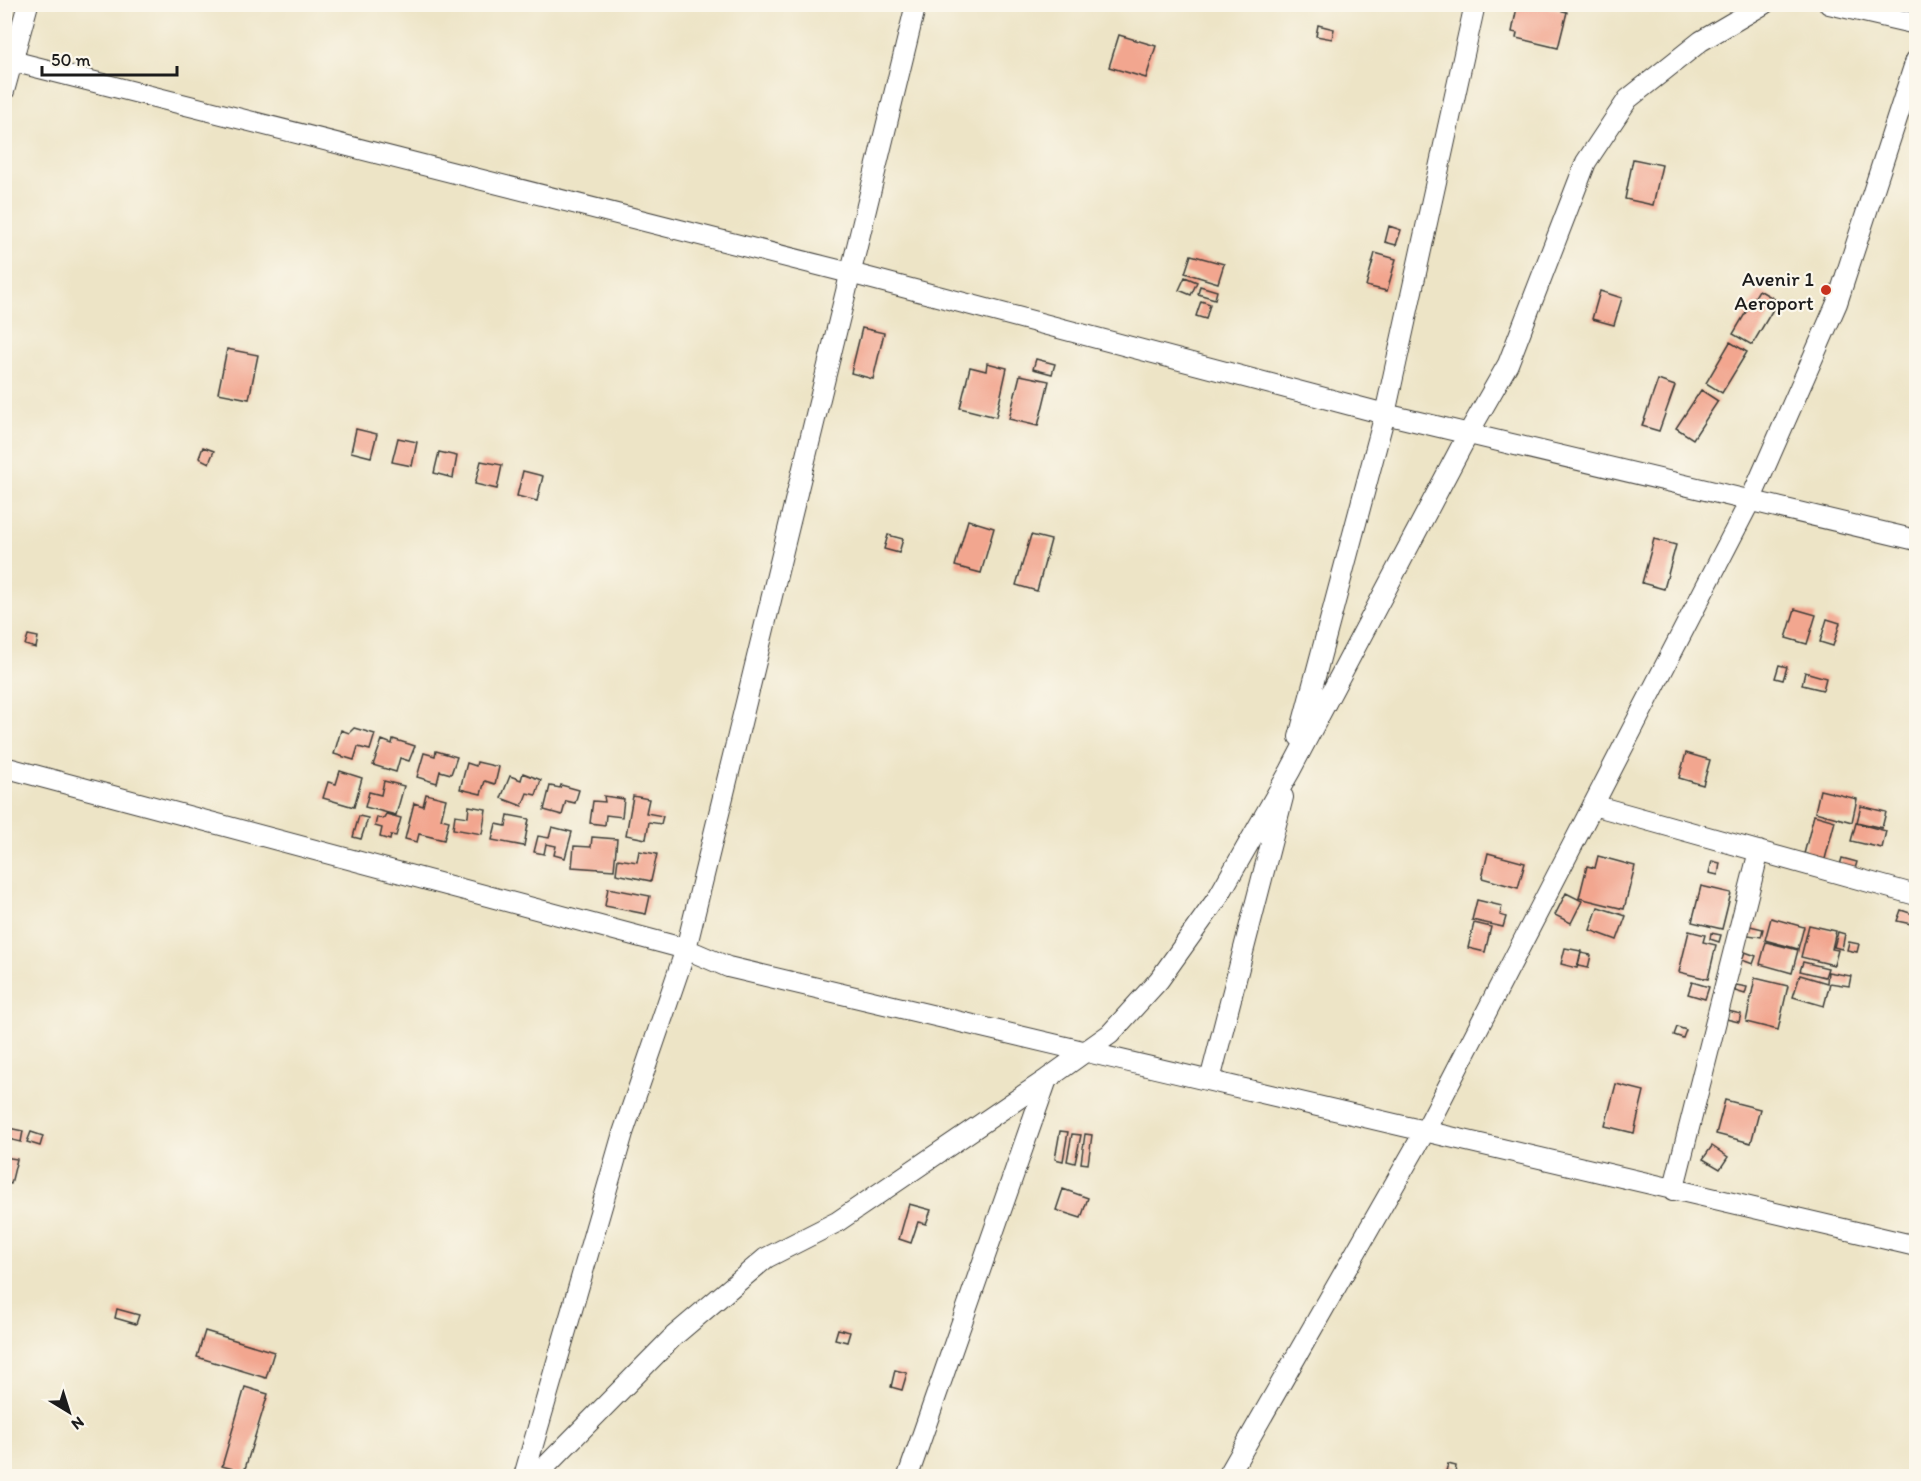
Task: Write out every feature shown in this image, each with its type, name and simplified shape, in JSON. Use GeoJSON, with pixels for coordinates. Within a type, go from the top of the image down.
{"type":"FeatureCollection","features":[{"type":"Feature","properties":{"kind":"street"},"geometry":{"type":"LineString","coordinates":[[4,92],[8,60],[28,4]]}},
{"type":"Feature","properties":{"kind":"street"},"geometry":{"type":"LineString","coordinates":[[524,1476],[623,1133],[686,949],[916,4]]}},
{"type":"Feature","properties":{"kind":"street"},"geometry":{"type":"LineString","coordinates":[[1210,1080],[1385,414],[1475,4]]}},
{"type":"Feature","properties":{"kind":"street"},"geometry":{"type":"LineString","coordinates":[[536,1476],[674,1336],[766,1258],[837,1222],[1086,1052],[1110,1034],[1159,980],[1217,899],[1290,771],[1468,434],[1508,364],[1586,162],[1628,99],[1701,41],[1764,4]]}},
{"type":"Feature","properties":{"kind":"street"},"geometry":{"type":"LineString","coordinates":[[1829,4],[1917,24]]}},
{"type":"Feature","properties":{"kind":"street"},"geometry":{"type":"LineString","coordinates":[[8,60],[850,273],[1385,414],[1917,540]]}},
{"type":"Feature","properties":{"kind":"street"},"geometry":{"type":"LineString","coordinates":[[1228,1476],[1425,1131],[1750,501],[1837,303],[1917,60]]}},
{"type":"Feature","properties":{"kind":"street"},"geometry":{"type":"LineString","coordinates":[[4,767],[686,949],[728,967],[1673,1191],[1917,1246]]}},
{"type":"Feature","properties":{"kind":"street"},"geometry":{"type":"LineString","coordinates":[[1593,805],[1917,895]]}},
{"type":"Feature","properties":{"kind":"street"},"geometry":{"type":"LineString","coordinates":[[1673,1191],[1759,851]]}},
{"type":"Feature","properties":{"kind":"street"},"geometry":{"type":"LineString","coordinates":[[908,1476],[1047,1079]]}},
{"type":"Feature","properties":{"kind":"building"},"geometry":{"type":"Polygon","coordinates":[[[1522,4],[1534,4],[1567,12],[1558,48],[1516,38],[1517,33],[1512,32],[1517,7],[1521,8],[1522,4]]]}},
{"type":"Feature","properties":{"kind":"building"},"geometry":{"type":"Polygon","coordinates":[[[1318,25],[1334,29],[1332,39],[1316,36],[1318,25]]]}},
{"type":"Feature","properties":{"kind":"building"},"geometry":{"type":"Polygon","coordinates":[[[1119,35],[1156,46],[1146,78],[1109,67],[1119,35]]]}},
{"type":"Feature","properties":{"kind":"building"},"geometry":{"type":"Polygon","coordinates":[[[1633,159],[1662,165],[1653,205],[1625,199],[1633,159]]]}},
{"type":"Feature","properties":{"kind":"building"},"geometry":{"type":"Polygon","coordinates":[[[1389,226],[1401,230],[1396,245],[1385,242],[1389,226]]]}},
{"type":"Feature","properties":{"kind":"building"},"geometry":{"type":"Polygon","coordinates":[[[1375,253],[1396,259],[1387,291],[1366,286],[1375,253]]]}},
{"type":"Feature","properties":{"kind":"building"},"geometry":{"type":"Polygon","coordinates":[[[1191,255],[1224,264],[1218,283],[1185,273],[1191,255]]]}},
{"type":"Feature","properties":{"kind":"building"},"geometry":{"type":"Polygon","coordinates":[[[1185,277],[1197,282],[1191,295],[1179,290],[1185,277]]]}},
{"type":"Feature","properties":{"kind":"building"},"geometry":{"type":"Polygon","coordinates":[[[1200,286],[1217,291],[1215,299],[1198,294],[1200,286]]]}},
{"type":"Feature","properties":{"kind":"building"},"geometry":{"type":"Polygon","coordinates":[[[1759,290],[1778,301],[1752,345],[1733,334],[1759,290]]]}},
{"type":"Feature","properties":{"kind":"building"},"geometry":{"type":"Polygon","coordinates":[[[1600,291],[1622,298],[1614,325],[1592,319],[1600,291]]]}},
{"type":"Feature","properties":{"kind":"building"},"geometry":{"type":"Polygon","coordinates":[[[1201,301],[1210,304],[1206,319],[1196,316],[1201,301]]]}},
{"type":"Feature","properties":{"kind":"building"},"geometry":{"type":"Polygon","coordinates":[[[862,328],[884,333],[873,379],[851,373],[862,328]]]}},
{"type":"Feature","properties":{"kind":"building"},"geometry":{"type":"Polygon","coordinates":[[[1730,342],[1747,352],[1722,393],[1706,383],[1730,342]]]}},
{"type":"Feature","properties":{"kind":"building"},"geometry":{"type":"Polygon","coordinates":[[[227,349],[258,355],[249,399],[218,393],[227,349]]]}},
{"type":"Feature","properties":{"kind":"building"},"geometry":{"type":"Polygon","coordinates":[[[1036,359],[1055,364],[1052,374],[1033,369],[1036,359]]]}},
{"type":"Feature","properties":{"kind":"building"},"geometry":{"type":"Polygon","coordinates":[[[987,363],[1007,368],[996,417],[960,408],[970,367],[986,371],[987,363]]]}},
{"type":"Feature","properties":{"kind":"building"},"geometry":{"type":"Polygon","coordinates":[[[1020,375],[1049,381],[1038,426],[1009,419],[1020,375]]]}},
{"type":"Feature","properties":{"kind":"building"},"geometry":{"type":"Polygon","coordinates":[[[1658,380],[1675,386],[1659,431],[1642,426],[1658,380]]]}},
{"type":"Feature","properties":{"kind":"building"},"geometry":{"type":"Polygon","coordinates":[[[1701,390],[1718,401],[1693,439],[1676,428],[1701,390]]]}},
{"type":"Feature","properties":{"kind":"building"},"geometry":{"type":"Polygon","coordinates":[[[356,429],[377,434],[371,457],[351,452],[356,429]]]}},
{"type":"Feature","properties":{"kind":"building"},"geometry":{"type":"Polygon","coordinates":[[[398,438],[417,442],[412,466],[392,462],[398,438]]]}},
{"type":"Feature","properties":{"kind":"building"},"geometry":{"type":"Polygon","coordinates":[[[203,447],[214,451],[209,463],[199,458],[203,447]]]}},
{"type":"Feature","properties":{"kind":"building"},"geometry":{"type":"Polygon","coordinates":[[[439,452],[457,456],[453,478],[434,473],[439,452]]]}},
{"type":"Feature","properties":{"kind":"building"},"geometry":{"type":"Polygon","coordinates":[[[481,461],[502,465],[497,489],[475,484],[481,461]]]}},
{"type":"Feature","properties":{"kind":"building"},"geometry":{"type":"Polygon","coordinates":[[[523,471],[543,476],[537,501],[517,496],[523,471]]]}},
{"type":"Feature","properties":{"kind":"building"},"geometry":{"type":"Polygon","coordinates":[[[968,520],[994,528],[981,573],[955,566],[968,520]]]}},
{"type":"Feature","properties":{"kind":"building"},"geometry":{"type":"Polygon","coordinates":[[[888,535],[903,539],[899,553],[884,549],[888,535]]]}},
{"type":"Feature","properties":{"kind":"building"},"geometry":{"type":"Polygon","coordinates":[[[1031,535],[1051,540],[1037,591],[1016,585],[1031,535]]]}},
{"type":"Feature","properties":{"kind":"building"},"geometry":{"type":"Polygon","coordinates":[[[1654,539],[1676,545],[1664,589],[1642,583],[1654,539]]]}},
{"type":"Feature","properties":{"kind":"building"},"geometry":{"type":"Polygon","coordinates":[[[1795,609],[1816,615],[1807,644],[1786,638],[1795,609]]]}},
{"type":"Feature","properties":{"kind":"building"},"geometry":{"type":"Polygon","coordinates":[[[1827,619],[1840,623],[1833,646],[1820,642],[1827,619]]]}},
{"type":"Feature","properties":{"kind":"building"},"geometry":{"type":"Polygon","coordinates":[[[28,635],[38,637],[36,648],[25,645],[28,635]]]}},
{"type":"Feature","properties":{"kind":"building"},"geometry":{"type":"Polygon","coordinates":[[[1779,665],[1787,667],[1783,680],[1775,678],[1779,665]]]}},
{"type":"Feature","properties":{"kind":"building"},"geometry":{"type":"Polygon","coordinates":[[[1805,672],[1826,678],[1823,690],[1802,685],[1805,672]]]}},
{"type":"Feature","properties":{"kind":"building"},"geometry":{"type":"Polygon","coordinates":[[[354,728],[375,734],[370,750],[358,747],[354,760],[334,754],[341,730],[349,733],[354,728]]]}},
{"type":"Feature","properties":{"kind":"building"},"geometry":{"type":"Polygon","coordinates":[[[393,739],[415,746],[409,761],[400,758],[396,772],[373,765],[382,740],[392,744],[393,739]]]}},
{"type":"Feature","properties":{"kind":"building"},"geometry":{"type":"Polygon","coordinates":[[[436,751],[457,757],[451,774],[440,771],[437,783],[417,777],[424,753],[435,756],[436,751]]]}},
{"type":"Feature","properties":{"kind":"building"},"geometry":{"type":"Polygon","coordinates":[[[1686,753],[1710,760],[1703,785],[1679,778],[1686,753]]]}},
{"type":"Feature","properties":{"kind":"building"},"geometry":{"type":"Polygon","coordinates":[[[477,762],[499,767],[495,784],[485,781],[481,794],[460,789],[467,763],[476,766],[477,762]]]}},
{"type":"Feature","properties":{"kind":"building"},"geometry":{"type":"Polygon","coordinates":[[[340,771],[362,778],[354,807],[323,798],[328,782],[336,784],[340,771]]]}},
{"type":"Feature","properties":{"kind":"building"},"geometry":{"type":"Polygon","coordinates":[[[523,773],[541,780],[536,795],[527,793],[522,806],[501,798],[510,776],[521,780],[523,773]]]}},
{"type":"Feature","properties":{"kind":"building"},"geometry":{"type":"Polygon","coordinates":[[[384,781],[404,786],[396,815],[365,807],[369,792],[381,795],[384,781]]]}},
{"type":"Feature","properties":{"kind":"building"},"geometry":{"type":"Polygon","coordinates":[[[561,785],[579,790],[575,803],[566,801],[562,815],[544,810],[550,786],[560,788],[561,785]]]}},
{"type":"Feature","properties":{"kind":"building"},"geometry":{"type":"Polygon","coordinates":[[[1820,790],[1857,799],[1852,822],[1815,812],[1820,790]]]}},
{"type":"Feature","properties":{"kind":"building"},"geometry":{"type":"Polygon","coordinates":[[[426,794],[446,799],[441,819],[449,821],[444,840],[419,834],[417,842],[405,839],[414,803],[423,806],[426,794]]]}},
{"type":"Feature","properties":{"kind":"building"},"geometry":{"type":"Polygon","coordinates":[[[604,796],[624,799],[622,817],[606,815],[605,825],[590,823],[593,801],[605,802],[604,796]]]}},
{"type":"Feature","properties":{"kind":"building"},"geometry":{"type":"Polygon","coordinates":[[[633,796],[649,799],[646,813],[663,816],[661,824],[649,822],[646,839],[626,835],[633,796]]]}},
{"type":"Feature","properties":{"kind":"building"},"geometry":{"type":"Polygon","coordinates":[[[469,806],[486,809],[482,834],[453,829],[455,815],[468,817],[469,806]]]}},
{"type":"Feature","properties":{"kind":"building"},"geometry":{"type":"Polygon","coordinates":[[[1861,806],[1886,812],[1882,828],[1857,822],[1861,806]]]}},
{"type":"Feature","properties":{"kind":"building"},"geometry":{"type":"Polygon","coordinates":[[[386,814],[401,818],[396,836],[391,835],[390,840],[380,837],[382,828],[375,826],[377,817],[383,819],[386,814]]]}},
{"type":"Feature","properties":{"kind":"building"},"geometry":{"type":"Polygon","coordinates":[[[508,815],[529,819],[524,846],[492,840],[496,824],[506,826],[508,815]]]}},
{"type":"Feature","properties":{"kind":"building"},"geometry":{"type":"Polygon","coordinates":[[[1814,815],[1835,821],[1825,859],[1804,854],[1814,815]]]}},
{"type":"Feature","properties":{"kind":"building"},"geometry":{"type":"Polygon","coordinates":[[[359,816],[368,818],[361,839],[353,837],[359,816]]]}},
{"type":"Feature","properties":{"kind":"building"},"geometry":{"type":"Polygon","coordinates":[[[1856,823],[1886,831],[1882,848],[1851,841],[1856,823]]]}},
{"type":"Feature","properties":{"kind":"building"},"geometry":{"type":"Polygon","coordinates":[[[552,827],[572,832],[565,858],[554,855],[556,846],[546,844],[544,854],[534,852],[538,836],[549,838],[552,827]]]}},
{"type":"Feature","properties":{"kind":"building"},"geometry":{"type":"Polygon","coordinates":[[[592,837],[617,839],[614,870],[572,867],[574,846],[591,847],[592,837]]]}},
{"type":"Feature","properties":{"kind":"building"},"geometry":{"type":"Polygon","coordinates":[[[639,851],[657,854],[651,881],[616,874],[618,859],[637,862],[639,851]]]}},
{"type":"Feature","properties":{"kind":"building"},"geometry":{"type":"Polygon","coordinates":[[[1488,853],[1525,863],[1518,888],[1482,878],[1488,853]]]}},
{"type":"Feature","properties":{"kind":"building"},"geometry":{"type":"Polygon","coordinates":[[[1598,856],[1635,866],[1624,909],[1579,898],[1587,866],[1595,868],[1598,856]]]}},
{"type":"Feature","properties":{"kind":"building"},"geometry":{"type":"Polygon","coordinates":[[[1842,858],[1857,862],[1854,872],[1839,869],[1842,858]]]}},
{"type":"Feature","properties":{"kind":"building"},"geometry":{"type":"Polygon","coordinates":[[[1712,861],[1720,863],[1718,875],[1709,873],[1712,861]]]}},
{"type":"Feature","properties":{"kind":"building"},"geometry":{"type":"Polygon","coordinates":[[[1701,886],[1731,893],[1722,929],[1692,922],[1701,886]]]}},
{"type":"Feature","properties":{"kind":"building"},"geometry":{"type":"Polygon","coordinates":[[[608,888],[650,896],[646,914],[605,906],[608,888]]]}},
{"type":"Feature","properties":{"kind":"building"},"geometry":{"type":"Polygon","coordinates":[[[1566,893],[1582,901],[1571,923],[1555,915],[1566,893]]]}},
{"type":"Feature","properties":{"kind":"building"},"geometry":{"type":"Polygon","coordinates":[[[1477,900],[1502,906],[1500,915],[1506,917],[1503,927],[1472,920],[1477,900]]]}},
{"type":"Feature","properties":{"kind":"building"},"geometry":{"type":"Polygon","coordinates":[[[1598,907],[1626,916],[1617,940],[1590,930],[1598,907]]]}},
{"type":"Feature","properties":{"kind":"building"},"geometry":{"type":"Polygon","coordinates":[[[1901,910],[1916,915],[1916,925],[1897,921],[1901,910]]]}},
{"type":"Feature","properties":{"kind":"building"},"geometry":{"type":"Polygon","coordinates":[[[1771,918],[1804,927],[1798,949],[1765,940],[1771,918]]]}},
{"type":"Feature","properties":{"kind":"building"},"geometry":{"type":"Polygon","coordinates":[[[1474,923],[1491,927],[1485,952],[1468,948],[1474,923]]]}},
{"type":"Feature","properties":{"kind":"building"},"geometry":{"type":"Polygon","coordinates":[[[1809,925],[1836,931],[1832,949],[1838,950],[1834,965],[1801,957],[1809,925]]]}},
{"type":"Feature","properties":{"kind":"building"},"geometry":{"type":"Polygon","coordinates":[[[1750,926],[1763,929],[1761,937],[1748,935],[1750,926]]]}},
{"type":"Feature","properties":{"kind":"building"},"geometry":{"type":"Polygon","coordinates":[[[1689,931],[1705,935],[1703,942],[1716,945],[1708,979],[1679,972],[1689,931]]]}},
{"type":"Feature","properties":{"kind":"building"},"geometry":{"type":"Polygon","coordinates":[[[1838,932],[1845,934],[1842,949],[1834,947],[1838,932]]]}},
{"type":"Feature","properties":{"kind":"building"},"geometry":{"type":"Polygon","coordinates":[[[1711,933],[1721,935],[1719,942],[1710,939],[1711,933]]]}},
{"type":"Feature","properties":{"kind":"building"},"geometry":{"type":"Polygon","coordinates":[[[1766,942],[1798,950],[1792,973],[1760,964],[1766,942]]]}},
{"type":"Feature","properties":{"kind":"building"},"geometry":{"type":"Polygon","coordinates":[[[1849,942],[1859,944],[1857,952],[1847,950],[1849,942]]]}},
{"type":"Feature","properties":{"kind":"building"},"geometry":{"type":"Polygon","coordinates":[[[1565,948],[1581,951],[1577,968],[1561,964],[1565,948]]]}},
{"type":"Feature","properties":{"kind":"building"},"geometry":{"type":"Polygon","coordinates":[[[1745,952],[1756,956],[1753,964],[1742,960],[1745,952]]]}},
{"type":"Feature","properties":{"kind":"building"},"geometry":{"type":"Polygon","coordinates":[[[1581,953],[1591,955],[1588,968],[1578,966],[1581,953]]]}},
{"type":"Feature","properties":{"kind":"building"},"geometry":{"type":"Polygon","coordinates":[[[1803,962],[1828,968],[1825,977],[1800,971],[1803,962]]]}},
{"type":"Feature","properties":{"kind":"building"},"geometry":{"type":"Polygon","coordinates":[[[1828,972],[1851,976],[1849,986],[1830,983],[1824,1006],[1793,997],[1800,975],[1827,983],[1828,972]]]}},
{"type":"Feature","properties":{"kind":"building"},"geometry":{"type":"Polygon","coordinates":[[[1755,978],[1788,986],[1778,1030],[1746,1022],[1755,978]]]}},
{"type":"Feature","properties":{"kind":"building"},"geometry":{"type":"Polygon","coordinates":[[[1692,982],[1709,987],[1705,999],[1688,994],[1692,982]]]}},
{"type":"Feature","properties":{"kind":"building"},"geometry":{"type":"Polygon","coordinates":[[[1736,985],[1747,987],[1745,994],[1735,991],[1736,985]]]}},
{"type":"Feature","properties":{"kind":"building"},"geometry":{"type":"Polygon","coordinates":[[[1728,1011],[1741,1014],[1739,1022],[1726,1019],[1728,1011]]]}},
{"type":"Feature","properties":{"kind":"building"},"geometry":{"type":"Polygon","coordinates":[[[1677,1027],[1686,1030],[1683,1038],[1674,1035],[1677,1027]]]}},
{"type":"Feature","properties":{"kind":"building"},"geometry":{"type":"Polygon","coordinates":[[[1616,1084],[1644,1091],[1634,1133],[1605,1126],[1616,1084]]]}},
{"type":"Feature","properties":{"kind":"building"},"geometry":{"type":"Polygon","coordinates":[[[1725,1100],[1760,1109],[1751,1143],[1716,1134],[1725,1100]]]}},
{"type":"Feature","properties":{"kind":"building"},"geometry":{"type":"Polygon","coordinates":[[[4,1127],[23,1131],[21,1142],[4,1138],[4,1127]]]}},
{"type":"Feature","properties":{"kind":"building"},"geometry":{"type":"Polygon","coordinates":[[[1060,1131],[1068,1132],[1063,1161],[1055,1159],[1060,1131]]]}},
{"type":"Feature","properties":{"kind":"building"},"geometry":{"type":"Polygon","coordinates":[[[31,1132],[43,1136],[40,1146],[27,1142],[31,1132]]]}},
{"type":"Feature","properties":{"kind":"building"},"geometry":{"type":"Polygon","coordinates":[[[1072,1134],[1081,1135],[1075,1163],[1067,1161],[1072,1134]]]}},
{"type":"Feature","properties":{"kind":"building"},"geometry":{"type":"Polygon","coordinates":[[[1085,1134],[1092,1135],[1088,1164],[1081,1163],[1085,1134]]]}},
{"type":"Feature","properties":{"kind":"building"},"geometry":{"type":"Polygon","coordinates":[[[1712,1146],[1728,1157],[1720,1169],[1703,1159],[1712,1146]]]}},
{"type":"Feature","properties":{"kind":"building"},"geometry":{"type":"Polygon","coordinates":[[[4,1157],[17,1159],[11,1184],[4,1183],[4,1157]]]}},
{"type":"Feature","properties":{"kind":"building"},"geometry":{"type":"Polygon","coordinates":[[[1063,1189],[1088,1198],[1081,1218],[1056,1210],[1063,1189]]]}},
{"type":"Feature","properties":{"kind":"building"},"geometry":{"type":"Polygon","coordinates":[[[909,1204],[931,1210],[926,1224],[918,1222],[911,1243],[899,1239],[909,1204]]]}},
{"type":"Feature","properties":{"kind":"building"},"geometry":{"type":"Polygon","coordinates":[[[117,1309],[139,1315],[136,1324],[115,1318],[117,1309]]]}},
{"type":"Feature","properties":{"kind":"building"},"geometry":{"type":"Polygon","coordinates":[[[838,1329],[850,1332],[847,1342],[835,1339],[838,1329]]]}},
{"type":"Feature","properties":{"kind":"building"},"geometry":{"type":"Polygon","coordinates":[[[205,1331],[274,1352],[266,1378],[197,1357],[205,1331]]]}},
{"type":"Feature","properties":{"kind":"building"},"geometry":{"type":"Polygon","coordinates":[[[895,1370],[907,1373],[902,1390],[891,1387],[895,1370]]]}},
{"type":"Feature","properties":{"kind":"building"},"geometry":{"type":"Polygon","coordinates":[[[245,1387],[268,1394],[244,1472],[222,1466],[245,1387]]]}},
{"type":"Feature","properties":{"kind":"building"},"geometry":{"type":"Polygon","coordinates":[[[1448,1464],[1456,1466],[1455,1474],[1446,1471],[1448,1464]]]}},
{"type":"Feature","properties":{"kind":"place","name":"Avenir 1 Aeroport"},"geometry":{"type":"Point","coordinates":[1826,290]}}]}
